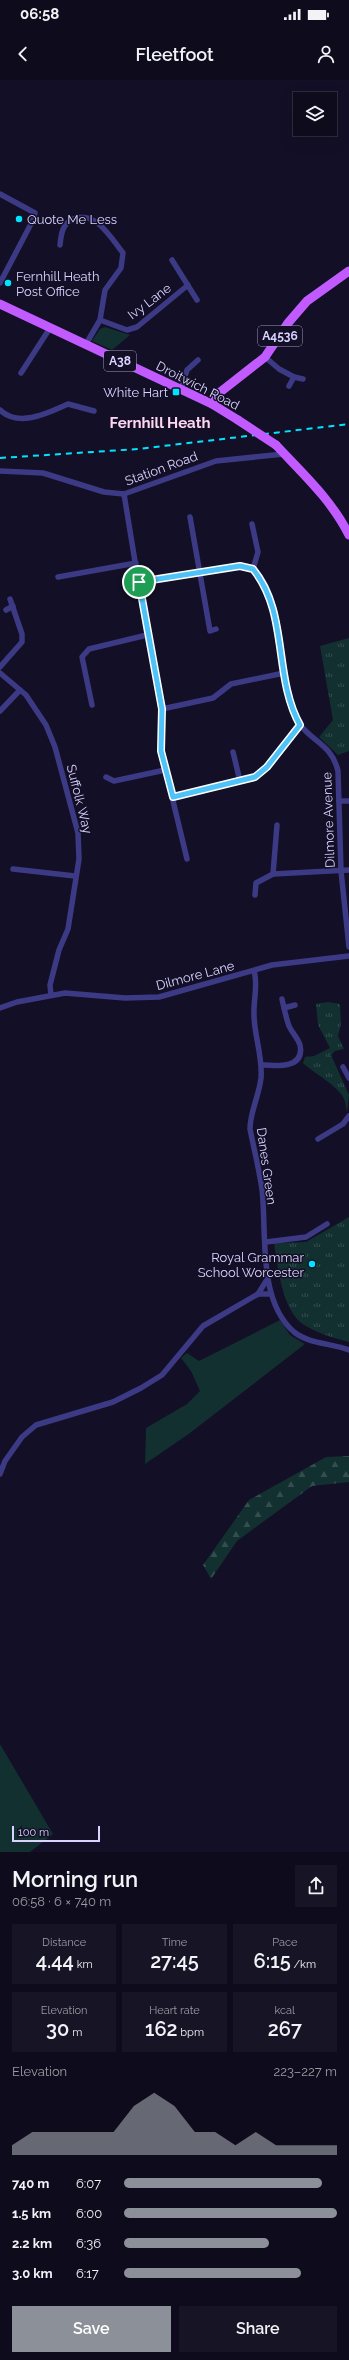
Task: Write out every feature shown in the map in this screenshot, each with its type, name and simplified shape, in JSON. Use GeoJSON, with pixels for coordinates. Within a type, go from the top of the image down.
{"type":"FeatureCollection","features":[{"type":"Feature","properties":{"kind":"main road","name":"A4536"},"geometry":{"type":"LineString","coordinates":[[212,404],[219,393],[265,357],[288,323],[307,301],[349,271]]}},
{"type":"Feature","properties":{"kind":"main road","name":"Droitwich Road"},"geometry":{"type":"LineString","coordinates":[[0,304],[212,404],[238,420],[276,445],[302,470],[348,530]]}},
{"type":"Feature","properties":{"kind":"street"},"geometry":{"type":"LineString","coordinates":[[0,194],[31,210],[34,215],[0,283]]}},
{"type":"Feature","properties":{"kind":"street"},"geometry":{"type":"LineString","coordinates":[[60,245],[61,234],[70,220],[79,217],[88,218],[102,226],[123,253],[121,268],[104,290],[100,320],[86,344]]}},
{"type":"Feature","properties":{"kind":"street","name":"Ivy Lane"},"geometry":{"type":"LineString","coordinates":[[172,260],[197,300]]}},
{"type":"Feature","properties":{"kind":"street","name":"Ivy Lane"},"geometry":{"type":"LineString","coordinates":[[100,320],[127,330],[137,327],[188,285]]}},
{"type":"Feature","properties":{"kind":"street"},"geometry":{"type":"LineString","coordinates":[[21,373],[50,328]]}},
{"type":"Feature","properties":{"kind":"street"},"geometry":{"type":"LineString","coordinates":[[265,357],[279,369],[294,377],[303,379]]}},
{"type":"Feature","properties":{"kind":"street"},"geometry":{"type":"LineString","coordinates":[[181,389],[187,370],[198,360]]}},
{"type":"Feature","properties":{"kind":"street"},"geometry":{"type":"LineString","coordinates":[[289,386],[294,377]]}},
{"type":"Feature","properties":{"kind":"street"},"geometry":{"type":"LineString","coordinates":[[0,410],[15,418],[42,416],[68,404],[94,411]]}},
{"type":"Feature","properties":{"kind":"street","name":"Station Road"},"geometry":{"type":"LineString","coordinates":[[0,471],[43,473],[104,492],[124,494],[216,461],[284,454]]}},
{"type":"Feature","properties":{"kind":"street"},"geometry":{"type":"LineString","coordinates":[[124,494],[147,635],[162,709],[163,723],[160,740],[165,770],[173,797],[187,859]]}},
{"type":"Feature","properties":{"kind":"street"},"geometry":{"type":"LineString","coordinates":[[190,517],[210,631],[216,629]]}},
{"type":"Feature","properties":{"kind":"street"},"geometry":{"type":"LineString","coordinates":[[139,582],[240,566],[253,569],[258,552],[252,524]]}},
{"type":"Feature","properties":{"kind":"street"},"geometry":{"type":"LineString","coordinates":[[58,577],[136,563]]}},
{"type":"Feature","properties":{"kind":"street","name":"Dilmore Avenue"},"geometry":{"type":"LineString","coordinates":[[253,569],[271,597],[284,672],[295,717],[300,725],[335,758],[338,771],[341,871],[349,947]]}},
{"type":"Feature","properties":{"kind":"street"},"geometry":{"type":"LineString","coordinates":[[0,667],[22,642],[22,634],[10,599]]}},
{"type":"Feature","properties":{"kind":"street"},"geometry":{"type":"LineString","coordinates":[[6,610],[13,606]]}},
{"type":"Feature","properties":{"kind":"street"},"geometry":{"type":"LineString","coordinates":[[92,705],[82,656],[89,649],[147,635]]}},
{"type":"Feature","properties":{"kind":"street"},"geometry":{"type":"LineString","coordinates":[[162,709],[213,698],[231,684],[284,672]]}},
{"type":"Feature","properties":{"kind":"street","name":"Suffolk Way"},"geometry":{"type":"LineString","coordinates":[[0,673],[20,690],[39,712],[55,747],[78,833],[80,849],[68,929],[59,950],[50,985],[51,995]]}},
{"type":"Feature","properties":{"kind":"street"},"geometry":{"type":"LineString","coordinates":[[0,711],[20,690]]}},
{"type":"Feature","properties":{"kind":"street"},"geometry":{"type":"LineString","coordinates":[[173,797],[255,777],[267,767],[300,725]]}},
{"type":"Feature","properties":{"kind":"street"},"geometry":{"type":"LineString","coordinates":[[233,752],[240,781]]}},
{"type":"Feature","properties":{"kind":"street"},"geometry":{"type":"LineString","coordinates":[[106,777],[114,781],[165,770]]}},
{"type":"Feature","properties":{"kind":"street"},"geometry":{"type":"LineString","coordinates":[[339,801],[349,801]]}},
{"type":"Feature","properties":{"kind":"street"},"geometry":{"type":"LineString","coordinates":[[273,874],[277,825]]}},
{"type":"Feature","properties":{"kind":"street"},"geometry":{"type":"LineString","coordinates":[[13,869],[75,876]]}},
{"type":"Feature","properties":{"kind":"street"},"geometry":{"type":"LineString","coordinates":[[255,895],[256,883],[273,874],[349,870]]}},
{"type":"Feature","properties":{"kind":"street","name":"Dilmore Lane"},"geometry":{"type":"LineString","coordinates":[[0,1008],[17,1002],[65,993],[125,998],[159,997],[290,962],[349,956]]}},
{"type":"Feature","properties":{"kind":"street","name":"Danes Green"},"geometry":{"type":"LineString","coordinates":[[254,971],[256,978],[253,1012],[262,1065],[261,1079],[250,1119],[250,1129],[262,1190],[268,1278],[271,1294],[284,1319],[294,1331],[303,1338],[349,1350]]}},
{"type":"Feature","properties":{"kind":"street"},"geometry":{"type":"LineString","coordinates":[[262,1065],[284,1067],[293,1063],[298,1057],[300,1047],[290,1027],[282,999]]}},
{"type":"Feature","properties":{"kind":"street"},"geometry":{"type":"LineString","coordinates":[[284,1008],[295,1005]]}},
{"type":"Feature","properties":{"kind":"street"},"geometry":{"type":"LineString","coordinates":[[344,1068],[349,1078]]}},
{"type":"Feature","properties":{"kind":"street"},"geometry":{"type":"LineString","coordinates":[[318,1139],[349,1118]]}},
{"type":"Feature","properties":{"kind":"street"},"geometry":{"type":"LineString","coordinates":[[266,1242],[306,1237],[327,1224]]}},
{"type":"Feature","properties":{"kind":"street"},"geometry":{"type":"LineString","coordinates":[[0,1474],[5,1461],[28,1431],[48,1420],[113,1402],[141,1388],[162,1375],[203,1326],[258,1294],[268,1278]]}},
{"type":"Feature","properties":{"kind":"street"},"geometry":{"type":"LineString","coordinates":[[258,1294],[271,1294]]}},
{"type":"Feature","properties":{"kind":"green space"},"geometry":{"type":"Polygon","coordinates":[[[105,327],[130,335],[112,350],[92,341],[100,329],[105,327]]]}},
{"type":"Feature","properties":{"kind":"green space"},"geometry":{"type":"Polygon","coordinates":[[[349,638],[349,751],[338,755],[319,737],[333,720],[320,646],[349,638]]]}},
{"type":"Feature","properties":{"kind":"green space"},"geometry":{"type":"Polygon","coordinates":[[[328,1002],[340,1004],[341,1024],[338,1036],[344,1049],[335,1051],[331,1055],[349,1095],[347,1112],[345,1102],[339,1091],[303,1063],[305,1057],[314,1056],[330,1048],[318,1025],[316,1004],[328,1002]]]}},
{"type":"Feature","properties":{"kind":"green space","name":"Royal Grammar School Worcester"},"geometry":{"type":"Polygon","coordinates":[[[349,1217],[349,1342],[332,1337],[306,1326],[298,1320],[291,1311],[282,1289],[274,1243],[306,1242],[349,1217]]]}},
{"type":"Feature","properties":{"kind":"green space"},"geometry":{"type":"Polygon","coordinates":[[[280,1320],[290,1335],[305,1344],[190,1433],[145,1464],[146,1428],[187,1404],[200,1391],[191,1371],[181,1358],[187,1353],[199,1361],[280,1320]]]}},
{"type":"Feature","properties":{"kind":"green space"},"geometry":{"type":"Polygon","coordinates":[[[349,1456],[349,1482],[312,1486],[237,1541],[211,1579],[203,1565],[249,1500],[326,1457],[349,1456]]]}},
{"type":"Feature","properties":{"kind":"green space"},"geometry":{"type":"Polygon","coordinates":[[[0,1744],[53,1834],[30,1852],[0,1852],[0,1744]]]}},
{"type":"Feature","properties":{"kind":"railway"},"geometry":{"type":"LineString","coordinates":[[0,458],[138,449],[349,424]]}},
{"type":"Feature","properties":{"kind":"place","name":"Quote Me Less"},"geometry":{"type":"Point","coordinates":[19,219]}},
{"type":"Feature","properties":{"kind":"place","name":"Fernhill Heath Post Office"},"geometry":{"type":"Point","coordinates":[8,283]}},
{"type":"Feature","properties":{"kind":"place","name":"White Hart"},"geometry":{"type":"Point","coordinates":[176,392]}},
{"type":"Feature","properties":{"kind":"place","name":"Royal Grammar School Worcester"},"geometry":{"type":"Point","coordinates":[312,1264]}},
{"type":"Feature","properties":{"kind":"district","name":"Fernhill Heath"},"geometry":{"type":"Point","coordinates":[160,423]}},
{"type":"Feature","properties":{"kind":"route"},"geometry":{"type":"LineString","coordinates":[[240,566],[253,569],[261,578],[271,597],[284,672],[295,717],[300,725],[278,750],[267,767],[255,777],[173,797],[161,751],[160,740],[163,723],[162,709],[147,635],[139,582],[240,566]]}}]}
